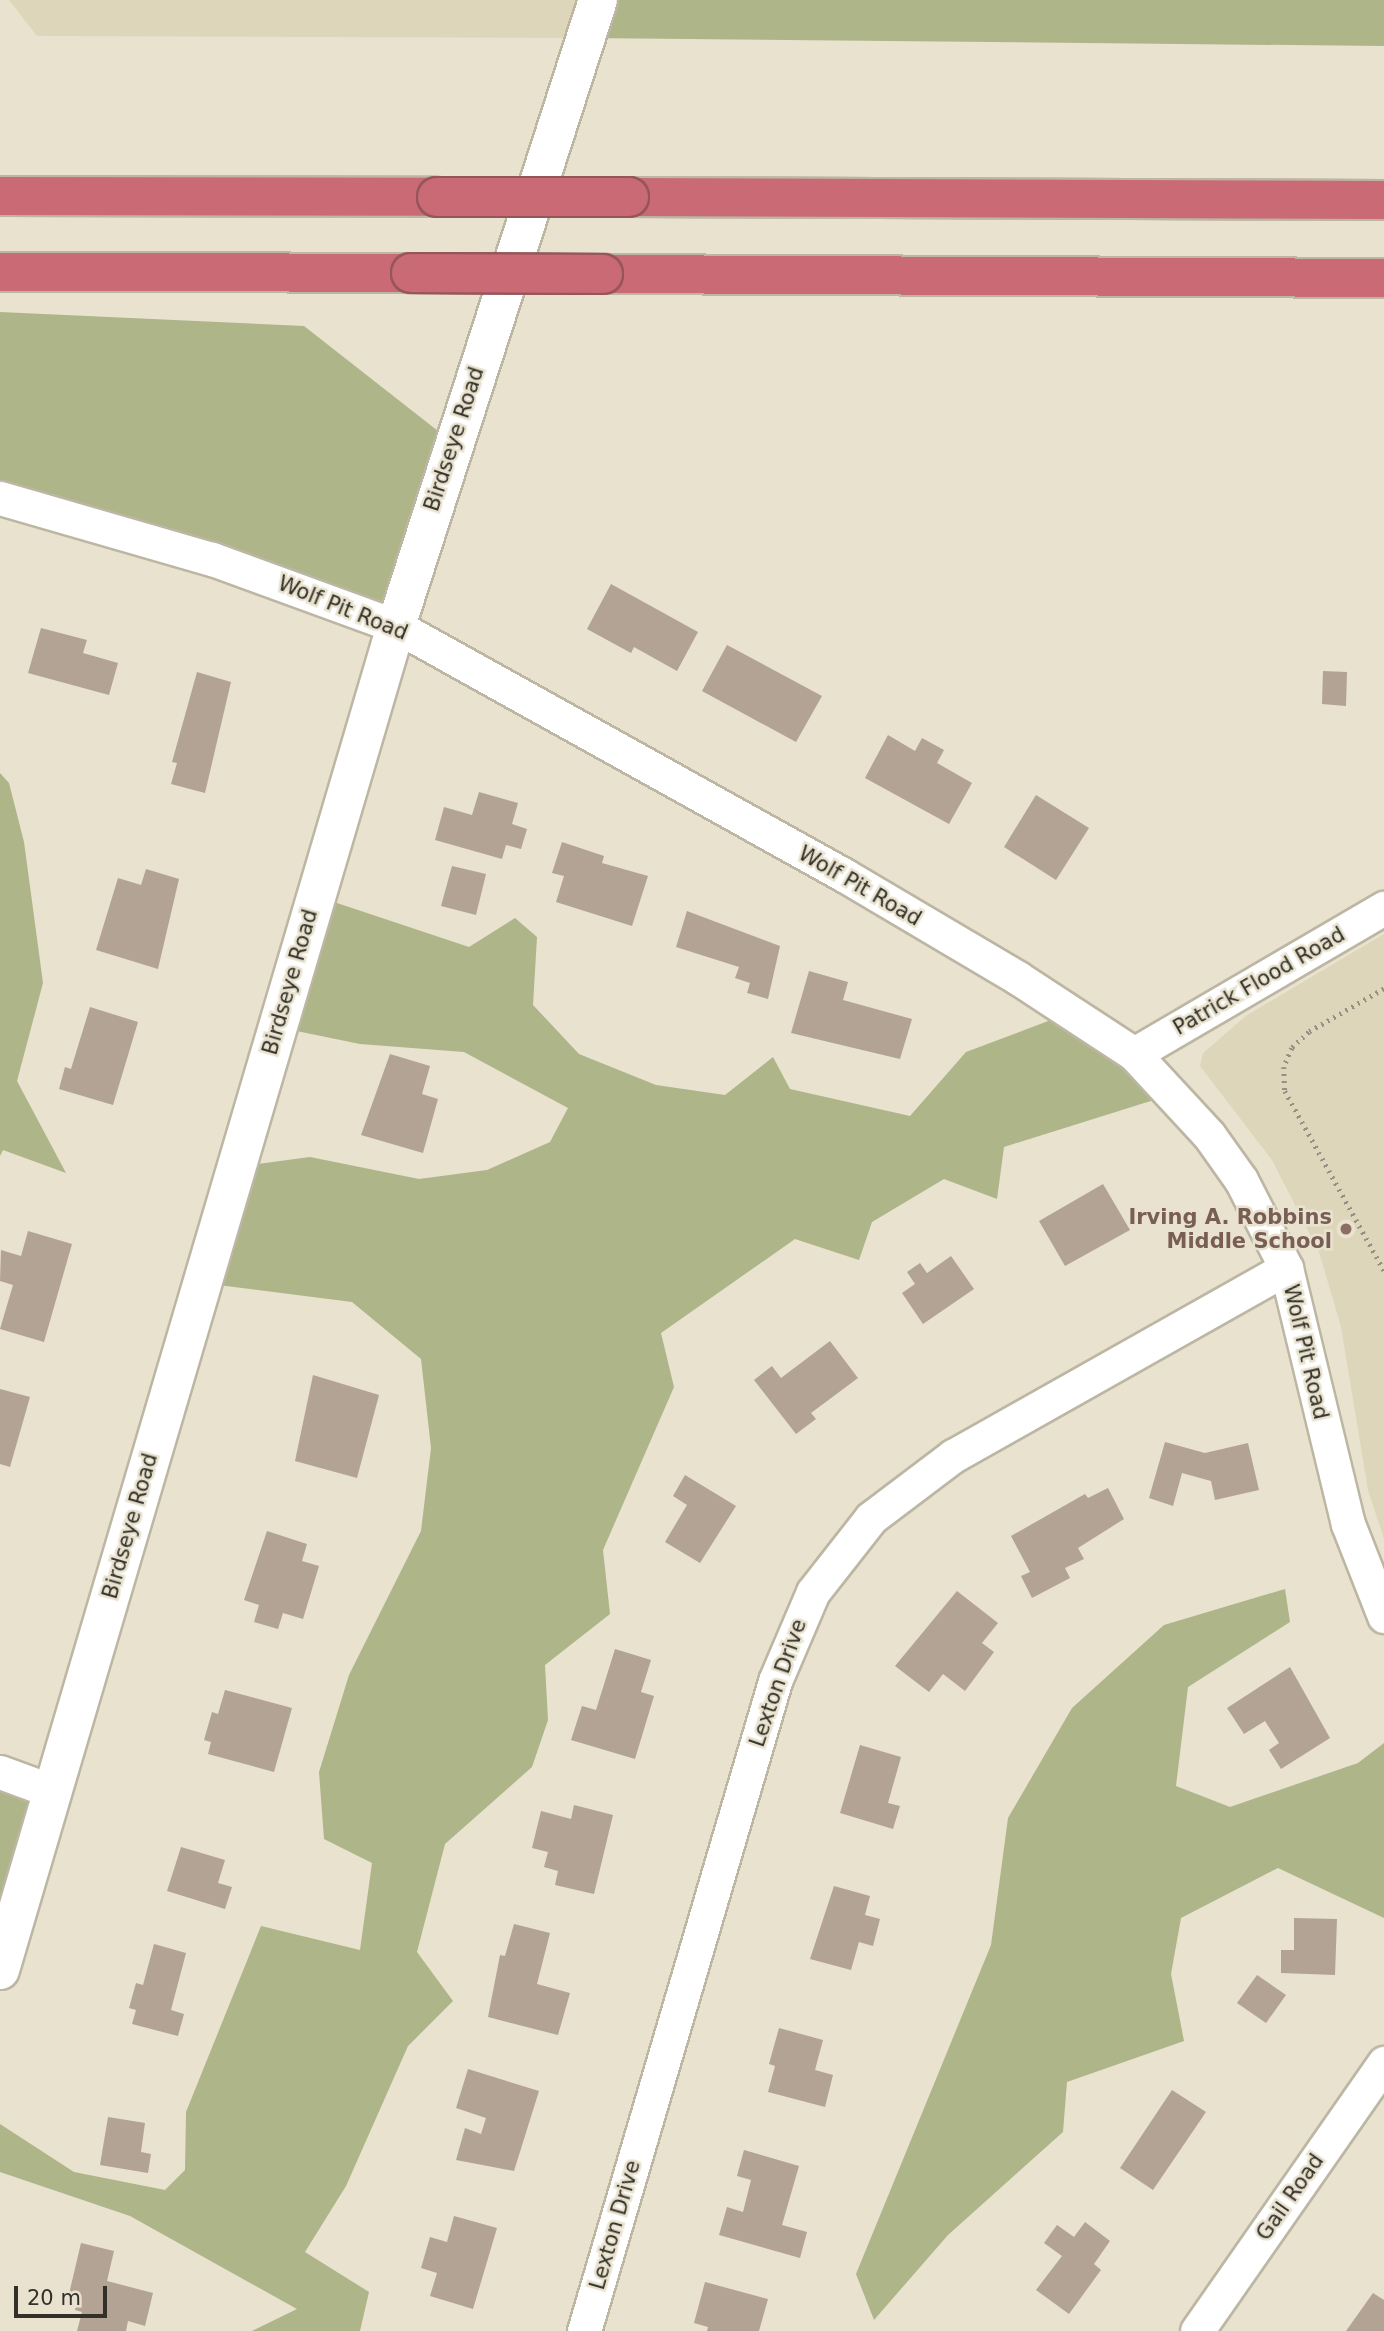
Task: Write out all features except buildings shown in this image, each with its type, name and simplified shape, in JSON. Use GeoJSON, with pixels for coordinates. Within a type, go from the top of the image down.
{"type":"FeatureCollection","features":[{"type":"Feature","properties":{"kind":"highway"},"geometry":{"type":"LineString","coordinates":[[0,196],[1384,200]]}},
{"type":"Feature","properties":{"kind":"highway"},"geometry":{"type":"LineString","coordinates":[[0,272],[1384,278]]}},
{"type":"Feature","properties":{"kind":"main road","name":"Birdseye Road"},"geometry":{"type":"LineString","coordinates":[[0,1970],[396,626],[598,0]]}},
{"type":"Feature","properties":{"kind":"street","name":"Wolf Pit Road"},"geometry":{"type":"LineString","coordinates":[[0,499],[212,559],[396,626],[844,875],[1018,978],[1134,1054],[1209,1135],[1241,1180],[1286,1268],[1348,1524],[1384,1616]]}},
{"type":"Feature","properties":{"kind":"street","name":"Patrick Flood Road"},"geometry":{"type":"LineString","coordinates":[[1134,1054],[1384,908]]}},
{"type":"Feature","properties":{"kind":"street","name":"Lexton Drive"},"geometry":{"type":"LineString","coordinates":[[584,2331],[775,1681],[813,1592],[871,1518],[953,1456],[1286,1268]]}},
{"type":"Feature","properties":{"kind":"street"},"geometry":{"type":"LineString","coordinates":[[0,1772],[52,1790]]}},
{"type":"Feature","properties":{"kind":"street","name":"Gail Road"},"geometry":{"type":"LineString","coordinates":[[1197,2331],[1384,2063]]}},
{"type":"Feature","properties":{"kind":"path"},"geometry":{"type":"LineString","coordinates":[[1384,989],[1309,1032],[1292,1048],[1284,1067],[1285,1091],[1384,1270]]}},
{"type":"Feature","properties":{"kind":"shaded area"},"geometry":{"type":"Polygon","coordinates":[[[9,0],[598,0],[585,38],[37,36],[9,0]]]}},
{"type":"Feature","properties":{"kind":"shaded area","name":"Irving A. Robbins Middle School"},"geometry":{"type":"Polygon","coordinates":[[[1384,934],[1384,1539],[1368,1490],[1341,1327],[1319,1252],[1272,1160],[1200,1066],[1203,1053],[1247,1015],[1384,934]]]}},
{"type":"Feature","properties":{"kind":"green space"},"geometry":{"type":"Polygon","coordinates":[[[598,0],[1384,0],[1384,46],[585,38],[598,0]]]}},
{"type":"Feature","properties":{"kind":"green space"},"geometry":{"type":"Polygon","coordinates":[[[0,312],[304,326],[452,442],[396,626],[0,499],[0,312]]]}},
{"type":"Feature","properties":{"kind":"green space"},"geometry":{"type":"Polygon","coordinates":[[[0,773],[9,783],[24,842],[43,983],[17,1081],[66,1173],[3,1150],[0,1156],[0,773]]]}},
{"type":"Feature","properties":{"kind":"green space"},"geometry":{"type":"Polygon","coordinates":[[[316,896],[469,947],[515,918],[537,937],[533,1005],[579,1054],[656,1085],[725,1095],[773,1057],[790,1089],[910,1116],[966,1052],[1072,1012],[1173,1094],[1004,1147],[997,1199],[944,1179],[872,1222],[859,1260],[795,1239],[661,1333],[674,1387],[603,1550],[610,1614],[545,1665],[548,1720],[532,1767],[445,1844],[417,1952],[453,2001],[408,2046],[346,2186],[305,2252],[369,2292],[360,2331],[252,2331],[297,2309],[130,2216],[0,2172],[0,2124],[74,2172],[165,2190],[185,2170],[186,2112],[261,1926],[360,1950],[372,1863],[324,1839],[319,1772],[349,1675],[421,1531],[431,1448],[421,1359],[352,1302],[202,1283],[236,1167],[310,1157],[419,1179],[487,1170],[550,1142],[568,1108],[464,1052],[360,1044],[277,1027],[316,896]]]}},
{"type":"Feature","properties":{"kind":"green space"},"geometry":{"type":"Polygon","coordinates":[[[1285,1589],[1290,1622],[1188,1687],[1176,1786],[1230,1807],[1358,1763],[1384,1743],[1384,1918],[1278,1868],[1181,1918],[1171,1974],[1184,2041],[1067,2082],[1063,2132],[948,2235],[874,2320],[856,2274],[991,1945],[1008,1818],[1072,1708],[1164,1625],[1285,1589]]]}},
{"type":"Feature","properties":{"kind":"green space"},"geometry":{"type":"Polygon","coordinates":[[[0,1772],[52,1791],[0,1970],[0,1772]]]}},
{"type":"Feature","properties":{"kind":"place","name":"Irving A. Robbins Middle School"},"geometry":{"type":"Point","coordinates":[1346,1229]}}]}
